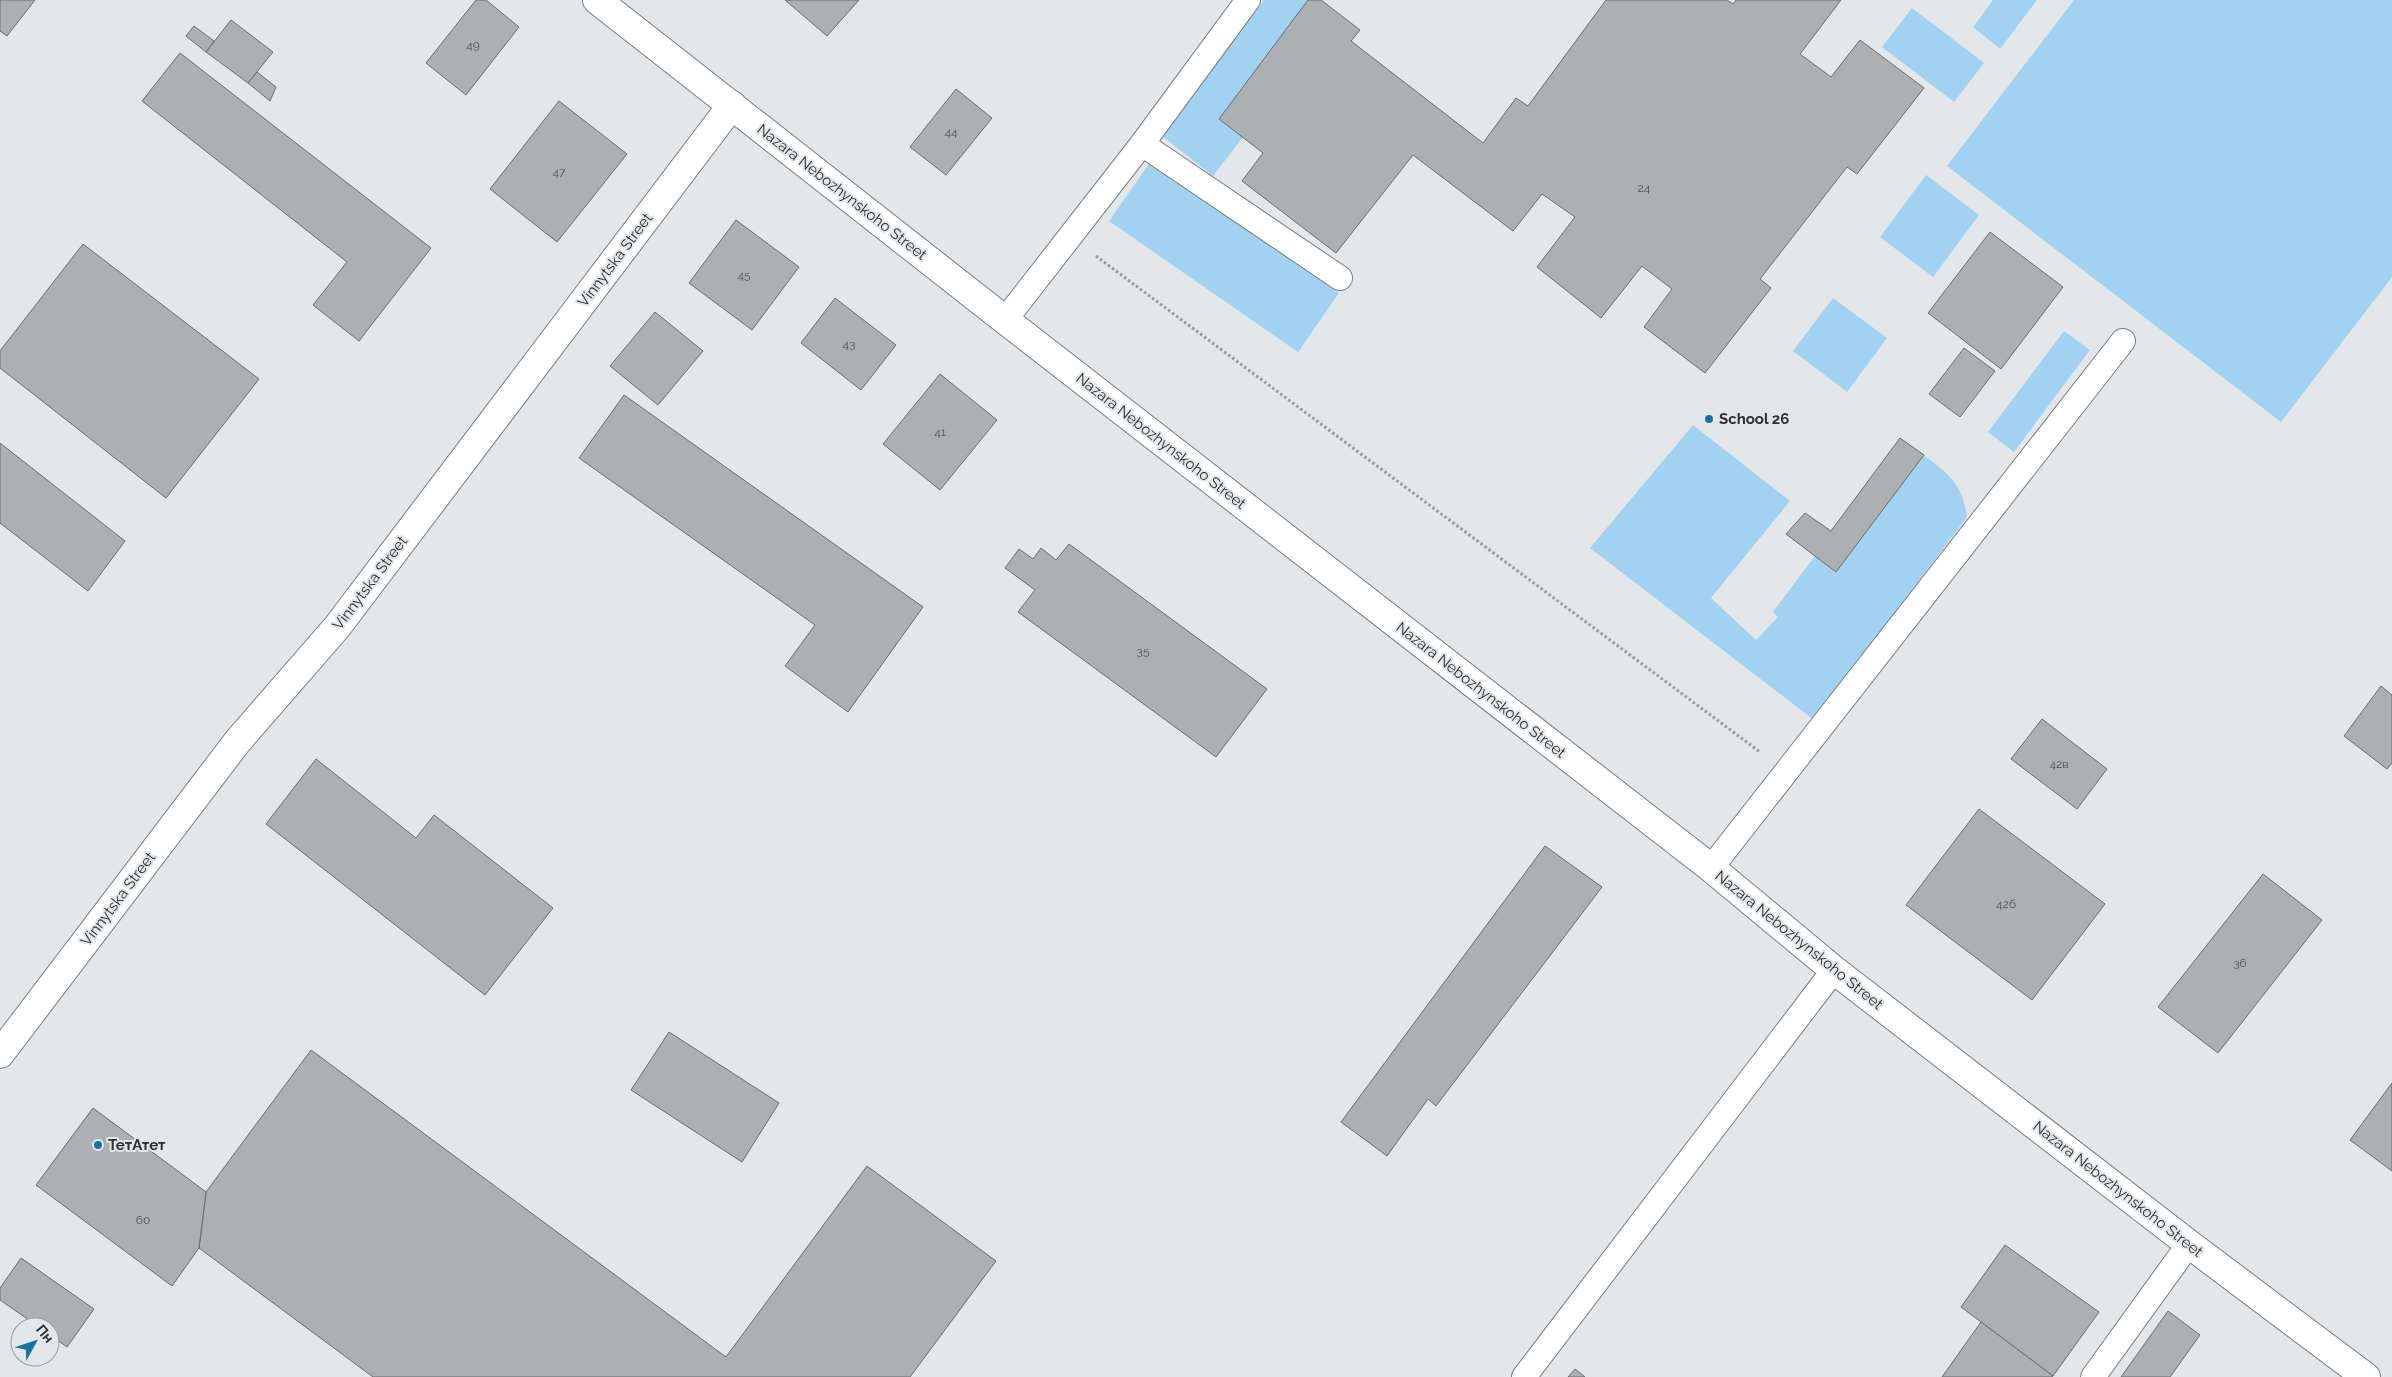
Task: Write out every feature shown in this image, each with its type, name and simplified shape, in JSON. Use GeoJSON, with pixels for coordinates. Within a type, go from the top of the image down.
{"type":"FeatureCollection","features":[{"type":"Feature","properties":{"kind":"street","name":"Nazara Nebozhynskoho Street"},"geometry":{"type":"LineString","coordinates":[[597,0],[1004,320],[1711,868],[1834,970],[2189,1244],[2366,1377]]}},
{"type":"Feature","properties":{"kind":"street","name":"Vinnytska Street"},"geometry":{"type":"LineString","coordinates":[[0,1054],[237,742],[337,627],[732,105]]}},
{"type":"Feature","properties":{"kind":"lane"},"geometry":{"type":"LineString","coordinates":[[1004,320],[1068,235],[1142,144],[1248,0]]}},
{"type":"Feature","properties":{"kind":"lane"},"geometry":{"type":"LineString","coordinates":[[1142,144],[1340,278]]}},
{"type":"Feature","properties":{"kind":"lane"},"geometry":{"type":"LineString","coordinates":[[1711,868],[2123,341]]}},
{"type":"Feature","properties":{"kind":"lane"},"geometry":{"type":"LineString","coordinates":[[1524,1377],[1834,970]]}},
{"type":"Feature","properties":{"kind":"lane"},"geometry":{"type":"LineString","coordinates":[[2093,1377],[2189,1244]]}},
{"type":"Feature","properties":{"kind":"path"},"geometry":{"type":"LineString","coordinates":[[1068,235],[1787,772]]}},
{"type":"Feature","properties":{"kind":"shaded area"},"geometry":{"type":"Polygon","coordinates":[[[1264,0],[1308,0],[1243,137],[1213,176],[1162,136],[1264,0]]]}},
{"type":"Feature","properties":{"kind":"shaded area"},"geometry":{"type":"Polygon","coordinates":[[[1993,0],[2037,0],[2000,49],[1973,27],[1993,0]]]}},
{"type":"Feature","properties":{"kind":"shaded area"},"geometry":{"type":"Polygon","coordinates":[[[2074,0],[2392,0],[2392,277],[2281,422],[1947,166],[2074,0]]]}},
{"type":"Feature","properties":{"kind":"shaded area"},"geometry":{"type":"Polygon","coordinates":[[[1912,8],[1984,63],[1954,102],[1882,47],[1912,8]]]}},
{"type":"Feature","properties":{"kind":"shaded area"},"geometry":{"type":"Polygon","coordinates":[[[1151,161],[1339,293],[1298,352],[1109,221],[1151,161]]]}},
{"type":"Feature","properties":{"kind":"shaded area"},"geometry":{"type":"Polygon","coordinates":[[[1926,175],[1979,215],[1933,277],[1880,237],[1926,175]]]}},
{"type":"Feature","properties":{"kind":"shaded area"},"geometry":{"type":"Polygon","coordinates":[[[1833,298],[1887,338],[1847,392],[1793,351],[1833,298]]]}},
{"type":"Feature","properties":{"kind":"shaded area"},"geometry":{"type":"Polygon","coordinates":[[[2064,331],[2090,350],[2014,452],[1988,432],[2064,331]]]}},
{"type":"Feature","properties":{"kind":"shaded area"},"geometry":{"type":"Polygon","coordinates":[[[1693,425],[1790,501],[1711,598],[1756,640],[1778,617],[1773,612],[1815,556],[1836,572],[1924,455],[1948,475],[1962,496],[1967,517],[1814,720],[1590,548],[1693,425]]]}},
{"type":"Feature","properties":{"kind":"building"},"geometry":{"type":"Polygon","coordinates":[[[0,0],[35,0],[7,36],[0,31],[0,0]]]}},
{"type":"Feature","properties":{"kind":"building"},"geometry":{"type":"Polygon","coordinates":[[[476,0],[486,0],[519,27],[466,95],[426,63],[476,0]]]}},
{"type":"Feature","properties":{"kind":"building"},"geometry":{"type":"Polygon","coordinates":[[[785,0],[859,0],[827,36],[785,0]]]}},
{"type":"Feature","properties":{"kind":"building"},"geometry":{"type":"Polygon","coordinates":[[[1308,0],[1321,0],[1360,30],[1351,41],[1483,143],[1516,98],[1528,106],[1606,0],[1727,0],[1733,4],[1736,0],[1841,0],[1800,54],[1831,77],[1860,40],[1924,88],[1857,174],[1847,167],[1760,279],[1771,288],[1705,373],[1644,327],[1672,289],[1642,266],[1601,318],[1537,267],[1575,217],[1542,194],[1513,231],[1413,155],[1336,253],[1242,181],[1263,153],[1219,119],[1308,0]]]}},
{"type":"Feature","properties":{"kind":"building"},"geometry":{"type":"Polygon","coordinates":[[[231,20],[273,52],[248,83],[206,52],[231,20]]]}},
{"type":"Feature","properties":{"kind":"building"},"geometry":{"type":"Polygon","coordinates":[[[194,26],[214,41],[206,52],[186,36],[194,26]]]}},
{"type":"Feature","properties":{"kind":"building"},"geometry":{"type":"Polygon","coordinates":[[[180,53],[431,248],[359,341],[313,305],[347,262],[142,101],[180,53]]]}},
{"type":"Feature","properties":{"kind":"building"},"geometry":{"type":"Polygon","coordinates":[[[257,72],[276,87],[270,101],[248,83],[257,72]]]}},
{"type":"Feature","properties":{"kind":"building"},"geometry":{"type":"Polygon","coordinates":[[[956,89],[992,118],[946,175],[910,147],[956,89]]]}},
{"type":"Feature","properties":{"kind":"building"},"geometry":{"type":"Polygon","coordinates":[[[559,101],[627,154],[557,242],[490,189],[559,101]]]}},
{"type":"Feature","properties":{"kind":"building"},"geometry":{"type":"Polygon","coordinates":[[[736,220],[799,267],[752,330],[689,283],[736,220]]]}},
{"type":"Feature","properties":{"kind":"building"},"geometry":{"type":"Polygon","coordinates":[[[1990,232],[2063,287],[2001,369],[1928,313],[1990,232]]]}},
{"type":"Feature","properties":{"kind":"building"},"geometry":{"type":"Polygon","coordinates":[[[83,244],[259,379],[166,498],[0,368],[0,351],[83,244]]]}},
{"type":"Feature","properties":{"kind":"building"},"geometry":{"type":"Polygon","coordinates":[[[835,298],[896,345],[861,390],[801,343],[835,298]]]}},
{"type":"Feature","properties":{"kind":"building"},"geometry":{"type":"Polygon","coordinates":[[[655,312],[703,351],[658,405],[610,366],[655,312]]]}},
{"type":"Feature","properties":{"kind":"building"},"geometry":{"type":"Polygon","coordinates":[[[1964,348],[1995,371],[1960,417],[1929,394],[1964,348]]]}},
{"type":"Feature","properties":{"kind":"building"},"geometry":{"type":"Polygon","coordinates":[[[940,374],[997,420],[940,490],[883,444],[940,374]]]}},
{"type":"Feature","properties":{"kind":"building"},"geometry":{"type":"Polygon","coordinates":[[[624,395],[923,607],[848,712],[785,666],[815,625],[579,458],[624,395]]]}},
{"type":"Feature","properties":{"kind":"building"},"geometry":{"type":"Polygon","coordinates":[[[1900,438],[1924,455],[1836,572],[1786,534],[1805,513],[1831,531],[1900,438]]]}},
{"type":"Feature","properties":{"kind":"building"},"geometry":{"type":"Polygon","coordinates":[[[0,443],[125,541],[88,591],[0,523],[0,443]]]}},
{"type":"Feature","properties":{"kind":"building"},"geometry":{"type":"Polygon","coordinates":[[[1069,544],[1267,689],[1216,757],[1018,612],[1035,590],[1005,568],[1019,549],[1033,559],[1041,548],[1056,560],[1069,544]]]}},
{"type":"Feature","properties":{"kind":"building"},"geometry":{"type":"Polygon","coordinates":[[[2381,686],[2392,695],[2392,763],[2387,769],[2344,736],[2381,686]]]}},
{"type":"Feature","properties":{"kind":"building"},"geometry":{"type":"Polygon","coordinates":[[[2042,719],[2107,769],[2077,809],[2011,759],[2042,719]]]}},
{"type":"Feature","properties":{"kind":"building"},"geometry":{"type":"Polygon","coordinates":[[[316,759],[416,838],[434,815],[553,908],[485,995],[266,824],[316,759]]]}},
{"type":"Feature","properties":{"kind":"building"},"geometry":{"type":"Polygon","coordinates":[[[1979,809],[2105,904],[2032,1000],[1906,905],[1979,809]]]}},
{"type":"Feature","properties":{"kind":"building"},"geometry":{"type":"Polygon","coordinates":[[[1545,846],[1602,887],[1436,1106],[1428,1099],[1387,1156],[1341,1122],[1545,846]]]}},
{"type":"Feature","properties":{"kind":"building"},"geometry":{"type":"Polygon","coordinates":[[[2263,874],[2322,920],[2218,1053],[2158,1007],[2263,874]]]}},
{"type":"Feature","properties":{"kind":"building"},"geometry":{"type":"Polygon","coordinates":[[[669,1032],[779,1103],[742,1162],[631,1090],[669,1032]]]}},
{"type":"Feature","properties":{"kind":"building"},"geometry":{"type":"Polygon","coordinates":[[[311,1050],[726,1357],[867,1166],[996,1261],[910,1377],[373,1377],[199,1248],[206,1192],[311,1050]]]}},
{"type":"Feature","properties":{"kind":"building"},"geometry":{"type":"Polygon","coordinates":[[[2392,1083],[2392,1171],[2350,1140],[2392,1083]]]}},
{"type":"Feature","properties":{"kind":"building"},"geometry":{"type":"Polygon","coordinates":[[[93,1108],[206,1192],[199,1248],[172,1286],[36,1185],[93,1108]]]}},
{"type":"Feature","properties":{"kind":"building"},"geometry":{"type":"Polygon","coordinates":[[[2005,1245],[2099,1312],[2053,1376],[1961,1307],[2005,1245]]]}},
{"type":"Feature","properties":{"kind":"building"},"geometry":{"type":"Polygon","coordinates":[[[21,1258],[94,1309],[67,1347],[60,1342],[60,1317],[25,1317],[0,1300],[0,1288],[21,1258]]]}},
{"type":"Feature","properties":{"kind":"building"},"geometry":{"type":"Polygon","coordinates":[[[2168,1311],[2200,1335],[2170,1377],[2121,1377],[2168,1311]]]}},
{"type":"Feature","properties":{"kind":"building"},"geometry":{"type":"Polygon","coordinates":[[[1981,1322],[2053,1376],[1942,1377],[1981,1322]]]}},
{"type":"Feature","properties":{"kind":"building"},"geometry":{"type":"Polygon","coordinates":[[[1575,1369],[1585,1377],[1568,1377],[1575,1369]]]}},
{"type":"Feature","properties":{"kind":"place","name":"School 26"},"geometry":{"type":"Point","coordinates":[1709,419]}},
{"type":"Feature","properties":{"kind":"place","name":"ТетАтет"},"geometry":{"type":"Point","coordinates":[98,1145]}}]}
